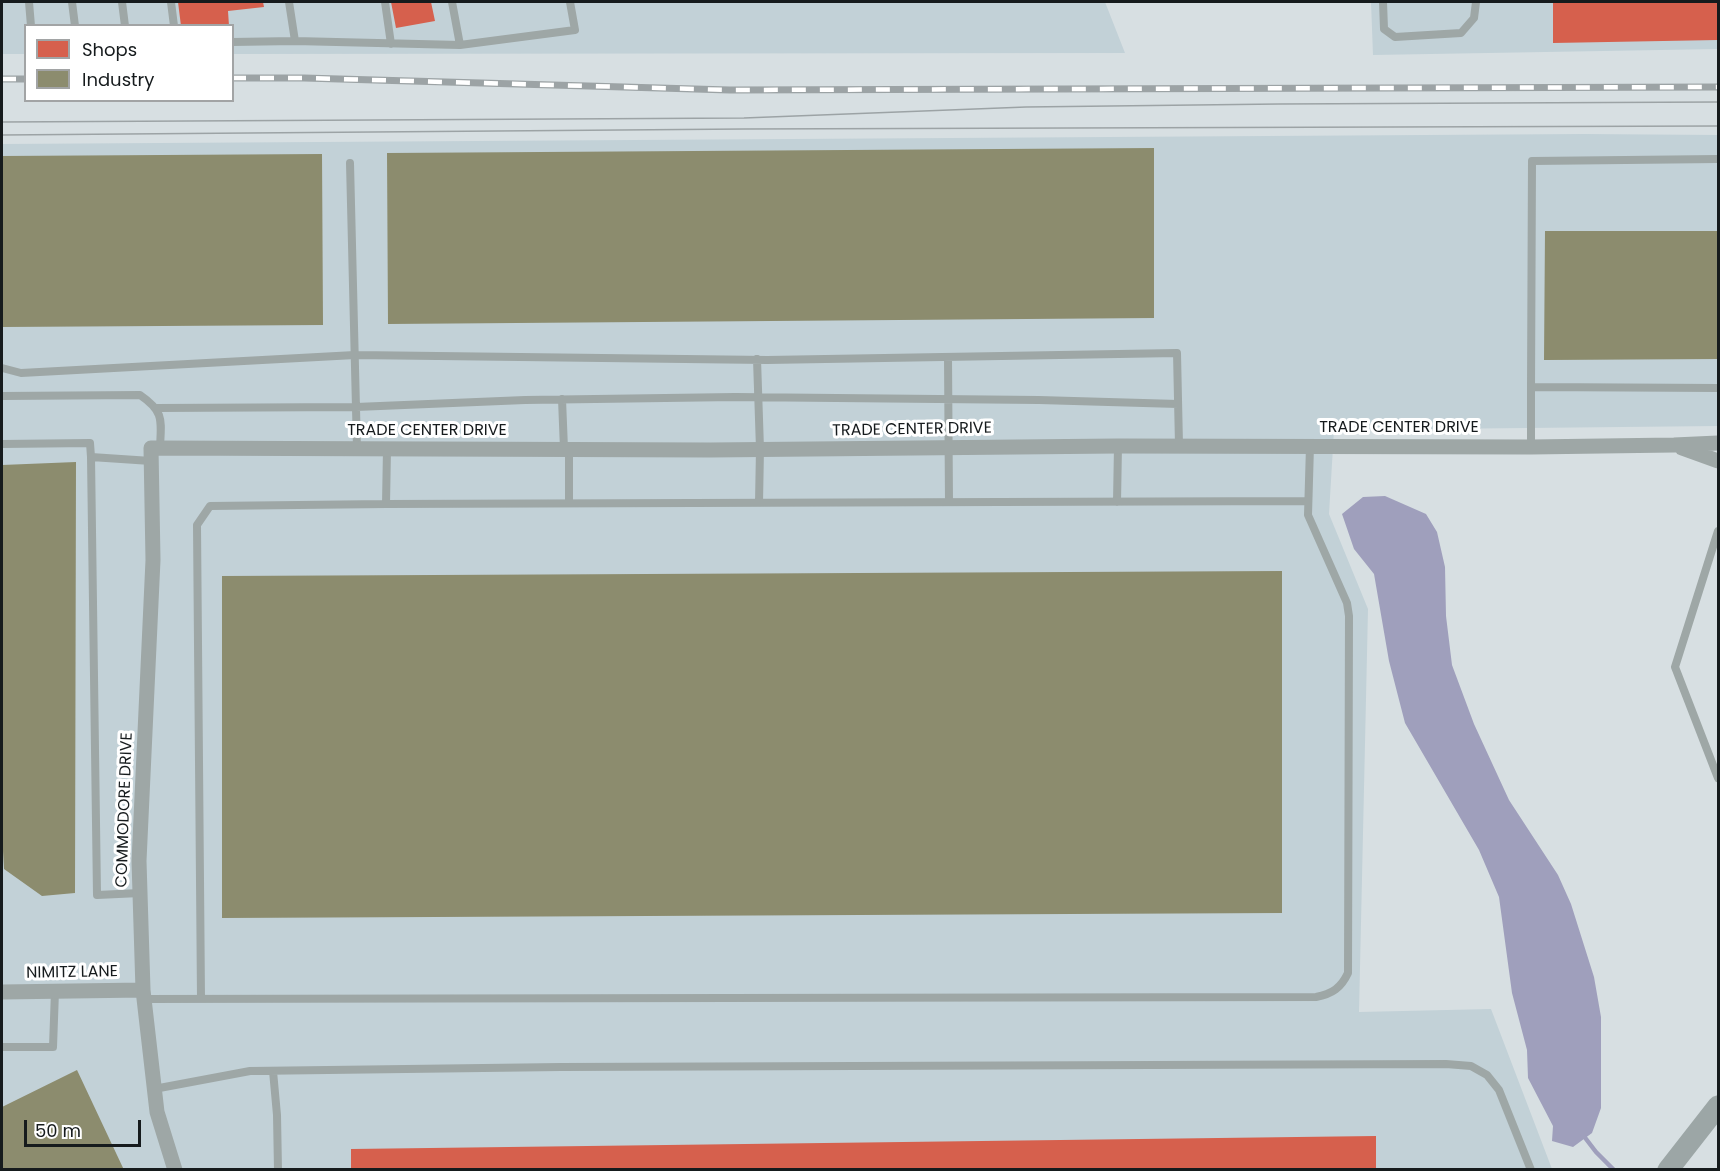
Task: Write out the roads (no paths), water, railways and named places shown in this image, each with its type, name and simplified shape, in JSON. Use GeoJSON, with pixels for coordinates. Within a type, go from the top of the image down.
{"type":"FeatureCollection","features":[{"type":"Feature","properties":{"kind":"main road"},"geometry":{"type":"LineString","coordinates":[[1668,1170],[1719,1106]]}},
{"type":"Feature","properties":{"kind":"street","name":"TRADE CENTER DRIVE"},"geometry":{"type":"LineString","coordinates":[[154,452],[948,446],[1531,447],[1674,446],[1719,442]]}},
{"type":"Feature","properties":{"kind":"street","name":"TRADE CENTER DRIVE"},"geometry":{"type":"LineString","coordinates":[[1674,446],[1719,461]]}},
{"type":"Feature","properties":{"kind":"street","name":"COMMODORE DRIVE"},"geometry":{"type":"LineString","coordinates":[[154,452],[153,560],[139,861],[144,994],[154,1089],[157,1112],[175,1170]]}},
{"type":"Feature","properties":{"kind":"street","name":"NIMITZ LANE"},"geometry":{"type":"LineString","coordinates":[[2,992],[144,994]]}},
{"type":"Feature","properties":{"kind":"lane"},"geometry":{"type":"LineString","coordinates":[[29,2],[31,24]]}},
{"type":"Feature","properties":{"kind":"lane"},"geometry":{"type":"LineString","coordinates":[[72,2],[75,24]]}},
{"type":"Feature","properties":{"kind":"lane"},"geometry":{"type":"LineString","coordinates":[[122,2],[125,24]]}},
{"type":"Feature","properties":{"kind":"lane"},"geometry":{"type":"LineString","coordinates":[[171,2],[174,24]]}},
{"type":"Feature","properties":{"kind":"lane"},"geometry":{"type":"LineString","coordinates":[[289,2],[295,41]]}},
{"type":"Feature","properties":{"kind":"lane"},"geometry":{"type":"LineString","coordinates":[[385,2],[391,44]]}},
{"type":"Feature","properties":{"kind":"lane"},"geometry":{"type":"LineString","coordinates":[[453,2],[460,45]]}},
{"type":"Feature","properties":{"kind":"lane"},"geometry":{"type":"LineString","coordinates":[[234,42],[460,45],[575,30],[570,2]]}},
{"type":"Feature","properties":{"kind":"lane"},"geometry":{"type":"LineString","coordinates":[[1383,2],[1384,29],[1395,37],[1461,33],[1474,18],[1476,2]]}},
{"type":"Feature","properties":{"kind":"lane"},"geometry":{"type":"LineString","coordinates":[[1531,447],[1532,161],[1719,159]]}},
{"type":"Feature","properties":{"kind":"lane"},"geometry":{"type":"LineString","coordinates":[[350,163],[357,449]]}},
{"type":"Feature","properties":{"kind":"lane"},"geometry":{"type":"LineString","coordinates":[[2,368],[21,373],[355,355],[757,359],[1177,353],[1179,446]]}},
{"type":"Feature","properties":{"kind":"lane"},"geometry":{"type":"LineString","coordinates":[[948,357],[949,502]]}},
{"type":"Feature","properties":{"kind":"lane"},"geometry":{"type":"LineString","coordinates":[[757,359],[759,503]]}},
{"type":"Feature","properties":{"kind":"lane"},"geometry":{"type":"LineString","coordinates":[[1532,387],[1719,388]]}},
{"type":"Feature","properties":{"kind":"lane"},"geometry":{"type":"LineString","coordinates":[[2,396],[140,395],[153,403],[162,421],[154,452],[92,457]]}},
{"type":"Feature","properties":{"kind":"lane"},"geometry":{"type":"LineString","coordinates":[[156,408],[757,397],[1178,404]]}},
{"type":"Feature","properties":{"kind":"lane"},"geometry":{"type":"LineString","coordinates":[[562,399],[569,503]]}},
{"type":"Feature","properties":{"kind":"lane"},"geometry":{"type":"LineString","coordinates":[[2,444],[90,443],[97,895],[140,893]]}},
{"type":"Feature","properties":{"kind":"lane"},"geometry":{"type":"LineString","coordinates":[[1117,502],[1118,446]]}},
{"type":"Feature","properties":{"kind":"lane"},"geometry":{"type":"LineString","coordinates":[[144,994],[201,999],[1316,997],[1334,992],[1345,981],[1348,973],[1349,616],[1347,603],[1308,515],[1310,446]]}},
{"type":"Feature","properties":{"kind":"lane"},"geometry":{"type":"LineString","coordinates":[[386,504],[387,449]]}},
{"type":"Feature","properties":{"kind":"lane"},"geometry":{"type":"LineString","coordinates":[[201,999],[197,525],[210,506],[1308,501]]}},
{"type":"Feature","properties":{"kind":"lane"},"geometry":{"type":"LineString","coordinates":[[1719,531],[1675,667],[1719,778]]}},
{"type":"Feature","properties":{"kind":"lane"},"geometry":{"type":"LineString","coordinates":[[2,1047],[53,1047],[55,991]]}},
{"type":"Feature","properties":{"kind":"lane"},"geometry":{"type":"LineString","coordinates":[[154,1089],[250,1071],[561,1066],[1446,1064],[1471,1066],[1487,1075],[1499,1090],[1531,1170]]}},
{"type":"Feature","properties":{"kind":"lane"},"geometry":{"type":"LineString","coordinates":[[273,1071],[278,1170]]}},
{"type":"Feature","properties":{"kind":"water"},"geometry":{"type":"Polygon","coordinates":[[[1385,496],[1426,514],[1437,532],[1445,567],[1446,616],[1452,665],[1474,724],[1509,800],[1558,875],[1571,904],[1594,977],[1601,1017],[1601,1108],[1592,1133],[1573,1147],[1552,1141],[1553,1126],[1528,1078],[1527,1050],[1512,993],[1499,897],[1479,850],[1405,723],[1389,661],[1374,574],[1354,549],[1342,514],[1363,497],[1385,496]]]}},
{"type":"Feature","properties":{"kind":"waterway"},"geometry":{"type":"LineString","coordinates":[[1583,1135],[1614,1170]]}},
{"type":"Feature","properties":{"kind":"tram line"},"geometry":{"type":"LineString","coordinates":[[2,122],[744,118],[1026,107],[1718,102]]}},
{"type":"Feature","properties":{"kind":"tram line"},"geometry":{"type":"LineString","coordinates":[[2,135],[744,129],[1718,126]]}},
{"type":"Feature","properties":{"kind":"railway"},"geometry":{"type":"LineString","coordinates":[[234,78],[730,90],[1718,87]]}},
{"type":"Feature","properties":{"kind":"railway"},"geometry":{"type":"LineString","coordinates":[[2,79],[24,79]]}}]}
